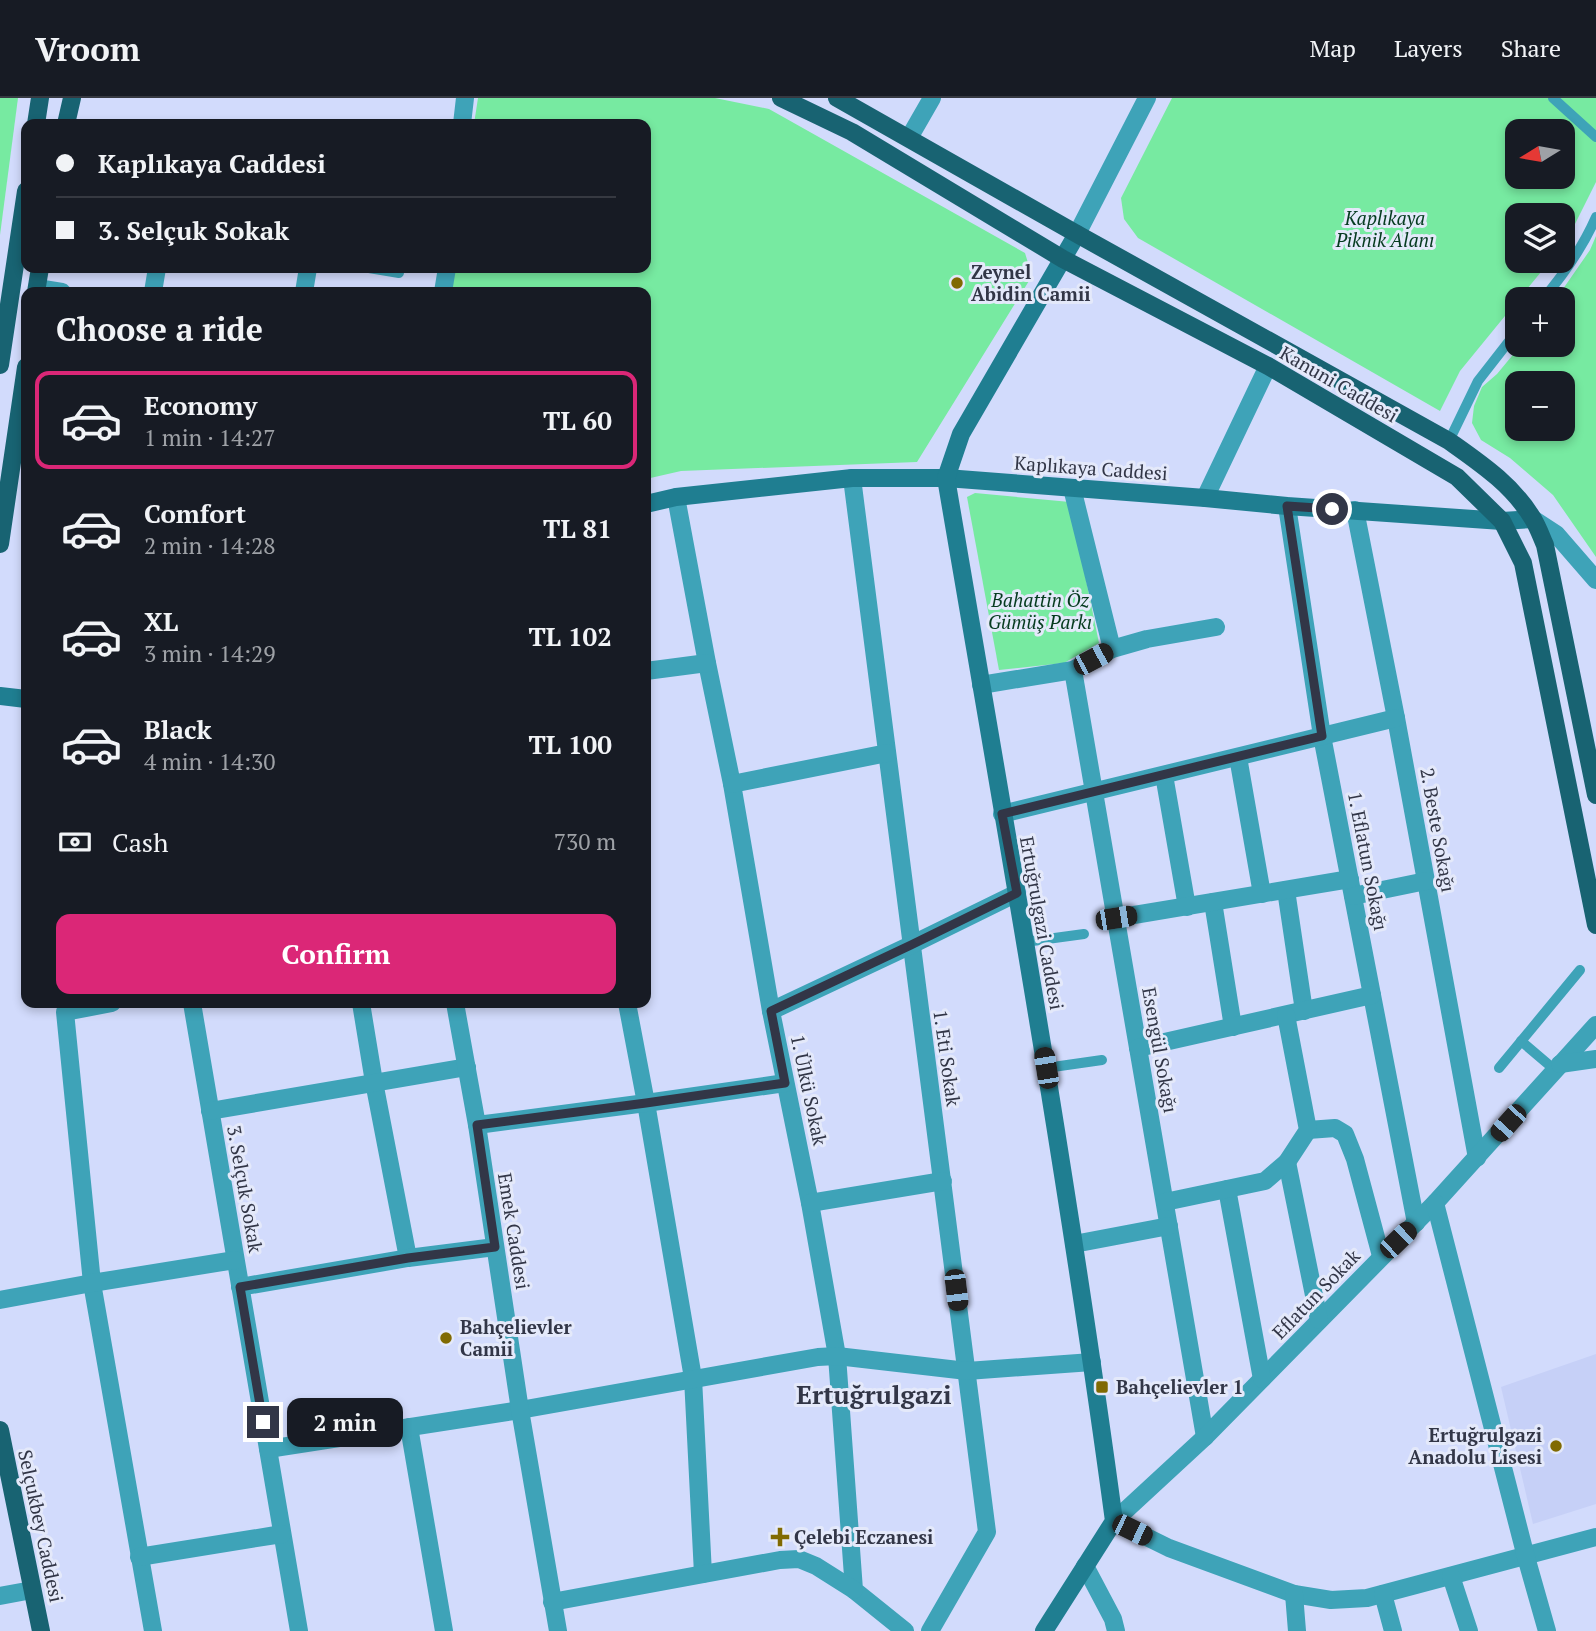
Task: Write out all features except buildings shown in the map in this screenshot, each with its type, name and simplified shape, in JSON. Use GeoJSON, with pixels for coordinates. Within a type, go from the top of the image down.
{"type":"FeatureCollection","features":[{"type":"Feature","properties":{"kind":"main road"},"geometry":{"type":"LineString","coordinates":[[69,112],[81,98]]}},
{"type":"Feature","properties":{"kind":"main road","name":"Kanuni Caddesi"},"geometry":{"type":"LineString","coordinates":[[781,98],[852,132],[1063,259],[1268,366],[1457,477],[1502,522],[1523,563],[1596,925]]}},
{"type":"Feature","properties":{"kind":"main road","name":"Kanuni Caddesi"},"geometry":{"type":"LineString","coordinates":[[837,98],[1449,441],[1508,487],[1533,519],[1545,544],[1596,795]]}},
{"type":"Feature","properties":{"kind":"main road"},"geometry":{"type":"LineString","coordinates":[[36,119],[38,100]]}},
{"type":"Feature","properties":{"kind":"main road"},"geometry":{"type":"LineString","coordinates":[[0,365],[21,224]]}},
{"type":"Feature","properties":{"kind":"main road","name":"Ertuğrulgazi Caddesi"},"geometry":{"type":"LineString","coordinates":[[1077,234],[961,435],[946,478],[1046,1068],[1114,1521]]}},
{"type":"Feature","properties":{"kind":"main road"},"geometry":{"type":"LineString","coordinates":[[0,544],[21,401]]}},
{"type":"Feature","properties":{"kind":"main road","name":"Kaplıkaya Caddesi"},"geometry":{"type":"LineString","coordinates":[[651,503],[676,497],[852,478],[946,478],[1502,522],[1533,519]]}},
{"type":"Feature","properties":{"kind":"main road"},"geometry":{"type":"LineString","coordinates":[[0,695],[21,698]]}},
{"type":"Feature","properties":{"kind":"main road","name":"Selçukbey Caddesi"},"geometry":{"type":"LineString","coordinates":[[0,1430],[41,1631]]}},
{"type":"Feature","properties":{"kind":"main road"},"geometry":{"type":"LineString","coordinates":[[1044,1631],[1114,1521]]}},
{"type":"Feature","properties":{"kind":"street"},"geometry":{"type":"LineString","coordinates":[[462,119],[465,98]]}},
{"type":"Feature","properties":{"kind":"street"},"geometry":{"type":"LineString","coordinates":[[909,138],[932,98]]}},
{"type":"Feature","properties":{"kind":"street"},"geometry":{"type":"LineString","coordinates":[[1077,234],[1144,99]]}},
{"type":"Feature","properties":{"kind":"street"},"geometry":{"type":"LineString","coordinates":[[1205,498],[1268,366]]}},
{"type":"Feature","properties":{"kind":"street","name":"1. Eti Sokak"},"geometry":{"type":"LineString","coordinates":[[852,478],[986,1532],[930,1631]]}},
{"type":"Feature","properties":{"kind":"street"},"geometry":{"type":"LineString","coordinates":[[1072,488],[1112,649]]}},
{"type":"Feature","properties":{"kind":"street","name":"1. Ülkü Sokak"},"geometry":{"type":"LineString","coordinates":[[676,497],[732,784],[771,1011],[810,1203],[837,1356],[855,1590]]}},
{"type":"Feature","properties":{"kind":"street","name":"1. Eflatun Sokağı"},"geometry":{"type":"LineString","coordinates":[[1287,506],[1322,736],[1416,1223]]}},
{"type":"Feature","properties":{"kind":"street","name":"2. Beste Sokağı"},"geometry":{"type":"LineString","coordinates":[[1356,510],[1478,1158]]}},
{"type":"Feature","properties":{"kind":"street"},"geometry":{"type":"LineString","coordinates":[[1533,519],[1556,534],[1596,580]]}},
{"type":"Feature","properties":{"kind":"street"},"geometry":{"type":"LineString","coordinates":[[981,685],[1073,670],[1112,649],[1147,639],[1216,627]]}},
{"type":"Feature","properties":{"kind":"street"},"geometry":{"type":"LineString","coordinates":[[651,670],[707,663]]}},
{"type":"Feature","properties":{"kind":"street","name":"Esengül Sokağı"},"geometry":{"type":"LineString","coordinates":[[1073,670],[1205,1437]]}},
{"type":"Feature","properties":{"kind":"street"},"geometry":{"type":"LineString","coordinates":[[1002,814],[1396,718]]}},
{"type":"Feature","properties":{"kind":"street"},"geometry":{"type":"LineString","coordinates":[[732,784],[887,753]]}},
{"type":"Feature","properties":{"kind":"street"},"geometry":{"type":"LineString","coordinates":[[1238,757],[1262,894]]}},
{"type":"Feature","properties":{"kind":"street"},"geometry":{"type":"LineString","coordinates":[[1164,775],[1187,907]]}},
{"type":"Feature","properties":{"kind":"street"},"geometry":{"type":"LineString","coordinates":[[1116,918],[1286,890],[1426,881]]}},
{"type":"Feature","properties":{"kind":"street"},"geometry":{"type":"LineString","coordinates":[[1165,1202],[1265,1181],[1287,1162],[1308,1130],[1295,1013],[1286,890]]}},
{"type":"Feature","properties":{"kind":"street"},"geometry":{"type":"LineString","coordinates":[[771,1011],[1017,893]]}},
{"type":"Feature","properties":{"kind":"street"},"geometry":{"type":"LineString","coordinates":[[1213,902],[1233,1027]]}},
{"type":"Feature","properties":{"kind":"street"},"geometry":{"type":"LineString","coordinates":[[1138,1048],[1372,995]]}},
{"type":"Feature","properties":{"kind":"street"},"geometry":{"type":"LineString","coordinates":[[65,1008],[92,1283],[153,1631]]}},
{"type":"Feature","properties":{"kind":"street","name":"3. Selçuk Sokak"},"geometry":{"type":"LineString","coordinates":[[193,1008],[299,1631]]}},
{"type":"Feature","properties":{"kind":"street"},"geometry":{"type":"LineString","coordinates":[[362,1008],[408,1258]]}},
{"type":"Feature","properties":{"kind":"street","name":"Emek Caddesi"},"geometry":{"type":"LineString","coordinates":[[456,1008],[558,1631]]}},
{"type":"Feature","properties":{"kind":"street"},"geometry":{"type":"LineString","coordinates":[[628,1008],[693,1378],[703,1574]]}},
{"type":"Feature","properties":{"kind":"street","name":"Eflatun Sokak"},"geometry":{"type":"LineString","coordinates":[[1114,1521],[1205,1437],[1416,1223],[1478,1158],[1596,1025]]}},
{"type":"Feature","properties":{"kind":"street"},"geometry":{"type":"LineString","coordinates":[[1558,1067],[1596,1059]]}},
{"type":"Feature","properties":{"kind":"street"},"geometry":{"type":"LineString","coordinates":[[210,1111],[467,1067]]}},
{"type":"Feature","properties":{"kind":"street"},"geometry":{"type":"LineString","coordinates":[[477,1125],[785,1083]]}},
{"type":"Feature","properties":{"kind":"street"},"geometry":{"type":"LineString","coordinates":[[1308,1130],[1335,1128],[1345,1134],[1355,1158],[1381,1256]]}},
{"type":"Feature","properties":{"kind":"street"},"geometry":{"type":"LineString","coordinates":[[1287,1162],[1319,1320]]}},
{"type":"Feature","properties":{"kind":"street"},"geometry":{"type":"LineString","coordinates":[[810,1203],[943,1181]]}},
{"type":"Feature","properties":{"kind":"street"},"geometry":{"type":"LineString","coordinates":[[1227,1189],[1262,1379]]}},
{"type":"Feature","properties":{"kind":"street"},"geometry":{"type":"LineString","coordinates":[[1435,1203],[1547,1631]]}},
{"type":"Feature","properties":{"kind":"street"},"geometry":{"type":"LineString","coordinates":[[1074,1244],[1169,1226]]}},
{"type":"Feature","properties":{"kind":"street"},"geometry":{"type":"LineString","coordinates":[[240,1287],[408,1258],[495,1247]]}},
{"type":"Feature","properties":{"kind":"street"},"geometry":{"type":"LineString","coordinates":[[0,1300],[235,1260]]}},
{"type":"Feature","properties":{"kind":"street"},"geometry":{"type":"LineString","coordinates":[[268,1449],[520,1410],[818,1357],[837,1356],[967,1371],[1092,1362]]}},
{"type":"Feature","properties":{"kind":"street"},"geometry":{"type":"LineString","coordinates":[[408,1427],[444,1631]]}},
{"type":"Feature","properties":{"kind":"street"},"geometry":{"type":"LineString","coordinates":[[1114,1521],[1169,1548],[1294,1594],[1331,1600],[1367,1598],[1596,1537]]}},
{"type":"Feature","properties":{"kind":"street"},"geometry":{"type":"LineString","coordinates":[[139,1557],[282,1534]]}},
{"type":"Feature","properties":{"kind":"street"},"geometry":{"type":"LineString","coordinates":[[552,1602],[780,1560],[799,1559],[816,1566],[855,1590],[905,1631]]}},
{"type":"Feature","properties":{"kind":"street"},"geometry":{"type":"LineString","coordinates":[[1085,1566],[1113,1619],[1116,1631]]}},
{"type":"Feature","properties":{"kind":"street"},"geometry":{"type":"LineString","coordinates":[[1451,1576],[1469,1631]]}},
{"type":"Feature","properties":{"kind":"street"},"geometry":{"type":"LineString","coordinates":[[0,1596],[32,1590]]}},
{"type":"Feature","properties":{"kind":"street"},"geometry":{"type":"LineString","coordinates":[[1294,1594],[1297,1631]]}},
{"type":"Feature","properties":{"kind":"street"},"geometry":{"type":"LineString","coordinates":[[1383,1594],[1393,1631]]}},
{"type":"Feature","properties":{"kind":"lane"},"geometry":{"type":"LineString","coordinates":[[1553,98],[1596,137]]}},
{"type":"Feature","properties":{"kind":"lane"},"geometry":{"type":"LineString","coordinates":[[1554,287],[1596,217]]}},
{"type":"Feature","properties":{"kind":"lane"},"geometry":{"type":"LineString","coordinates":[[1449,441],[1478,381],[1505,346]]}},
{"type":"Feature","properties":{"kind":"lane"},"geometry":{"type":"LineString","coordinates":[[1025,942],[1084,934]]}},
{"type":"Feature","properties":{"kind":"lane"},"geometry":{"type":"LineString","coordinates":[[1499,1068],[1580,970]]}},
{"type":"Feature","properties":{"kind":"lane"},"geometry":{"type":"LineString","coordinates":[[1521,1041],[1558,1067]]}},
{"type":"Feature","properties":{"kind":"lane"},"geometry":{"type":"LineString","coordinates":[[1046,1068],[1102,1060]]}},
{"type":"Feature","properties":{"kind":"shaded area","name":"Ertuğrulgazi Anadolu Lisesi"},"geometry":{"type":"Polygon","coordinates":[[[1596,1354],[1596,1504],[1533,1524],[1501,1387],[1596,1354]]]}},
{"type":"Feature","properties":{"kind":"green space"},"geometry":{"type":"Polygon","coordinates":[[[0,98],[18,98],[0,235],[0,98]]]}},
{"type":"Feature","properties":{"kind":"green space"},"geometry":{"type":"Polygon","coordinates":[[[478,98],[715,98],[769,109],[1025,253],[1032,276],[917,462],[681,471],[651,478],[651,287],[449,287],[451,273],[651,273],[651,119],[475,119],[478,98]]]}},
{"type":"Feature","properties":{"kind":"green space","name":"Kaplıkaya Piknik Alanı"},"geometry":{"type":"Polygon","coordinates":[[[1172,98],[1596,98],[1596,182],[1575,224],[1575,203],[1505,203],[1505,273],[1540,273],[1529,287],[1505,287],[1505,316],[1460,371],[1440,411],[1138,238],[1124,219],[1121,198],[1172,98]]]}},
{"type":"Feature","properties":{"kind":"green space"},"geometry":{"type":"Polygon","coordinates":[[[1596,236],[1596,557],[1553,495],[1510,458],[1481,440],[1472,423],[1474,406],[1482,387],[1511,357],[1575,357],[1575,287],[1564,287],[1596,236]]]}},
{"type":"Feature","properties":{"kind":"green space","name":"Bahattin Öz Gümüş Parkı"},"geometry":{"type":"Polygon","coordinates":[[[975,493],[1070,502],[1099,643],[1064,663],[999,670],[967,497],[975,493]]]}},
{"type":"Feature","properties":{"kind":"place","name":"Zeynel Abidin Camii"},"geometry":{"type":"Point","coordinates":[957,283]}},
{"type":"Feature","properties":{"kind":"place","name":"Bahçelievler Camii"},"geometry":{"type":"Point","coordinates":[446,1338]}},
{"type":"Feature","properties":{"kind":"place","name":"Bahçelievler 1"},"geometry":{"type":"Point","coordinates":[1102,1387]}},
{"type":"Feature","properties":{"kind":"place","name":"Ertuğrulgazi Anadolu Lisesi"},"geometry":{"type":"Point","coordinates":[1556,1446]}},
{"type":"Feature","properties":{"kind":"place","name":"Çelebi Eczanesi"},"geometry":{"type":"Point","coordinates":[780,1537]}},
{"type":"Feature","properties":{"kind":"district","name":"Ertuğrulgazi"},"geometry":{"type":"Point","coordinates":[874,1395]}},
{"type":"Feature","properties":{"kind":"route"},"geometry":{"type":"LineString","coordinates":[[263,1422],[240,1287],[408,1258],[495,1247],[477,1125],[785,1083],[771,1011],[1017,893],[1002,814],[1322,736],[1287,506],[1332,509]]}}]}
